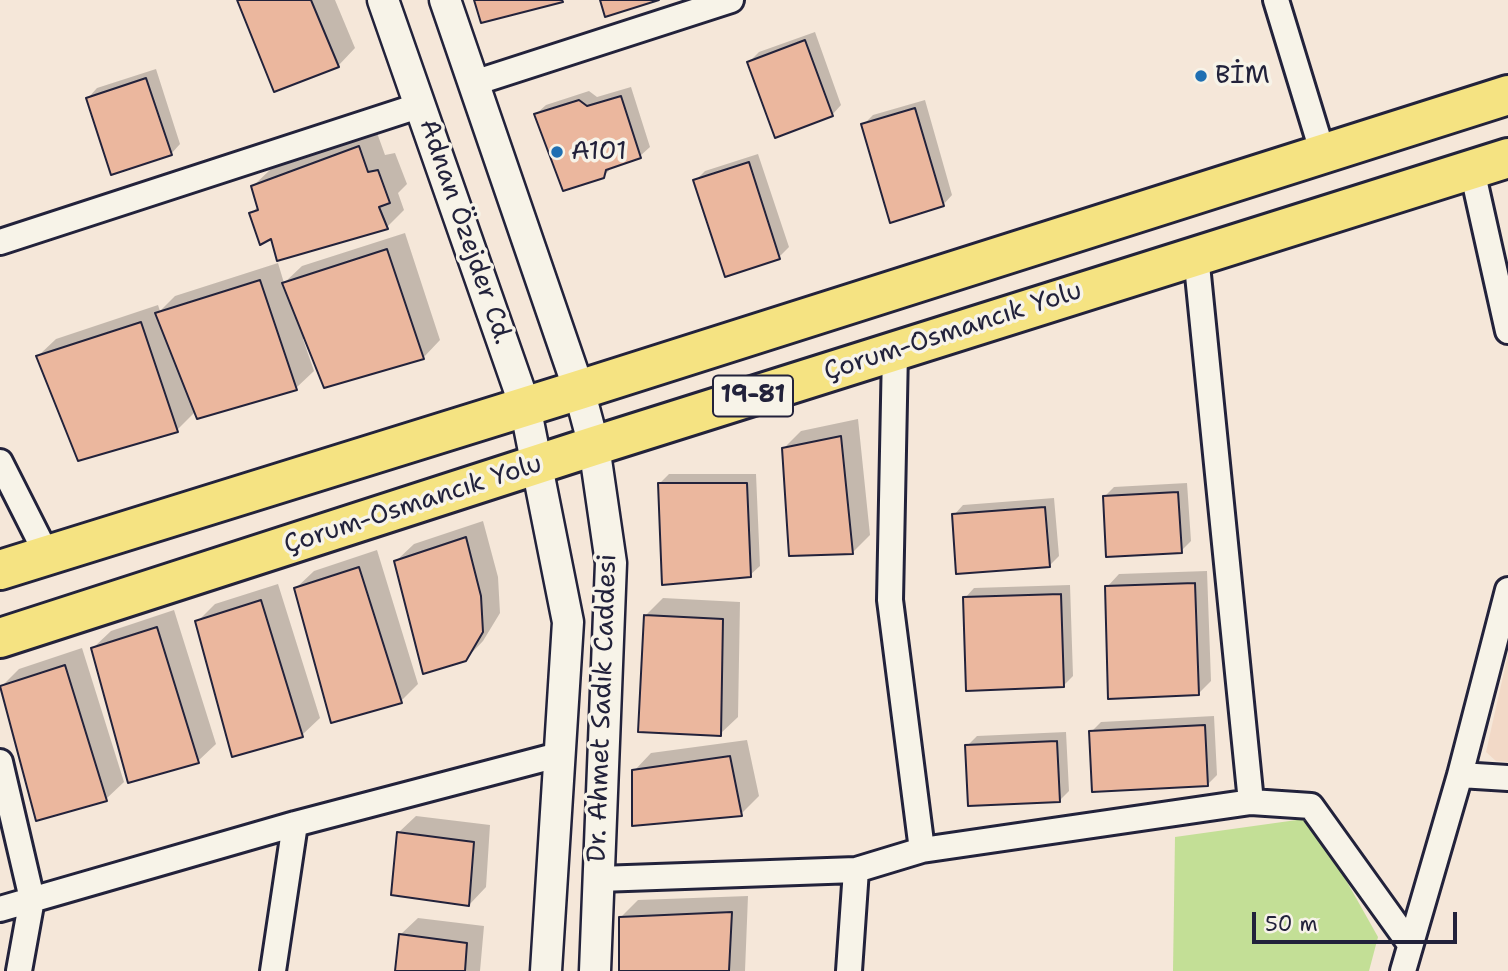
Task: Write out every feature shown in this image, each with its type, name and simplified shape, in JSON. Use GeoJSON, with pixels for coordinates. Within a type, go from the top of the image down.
{"type":"FeatureCollection","features":[{"type":"Feature","properties":{"kind":"highway","name":"19-81"},"geometry":{"type":"LineString","coordinates":[[0,570],[579,390],[1508,95]]}},
{"type":"Feature","properties":{"kind":"highway","name":"Çorum-Osmancık Yolu"},"geometry":{"type":"LineString","coordinates":[[0,638],[594,446],[1508,158]]}},
{"type":"Feature","properties":{"kind":"street","name":"Adnan Özejder Cd."},"geometry":{"type":"LineString","coordinates":[[383,0],[525,406],[538,466]]}},
{"type":"Feature","properties":{"kind":"street"},"geometry":{"type":"LineString","coordinates":[[445,0],[579,390],[594,446]]}},
{"type":"Feature","properties":{"kind":"street"},"geometry":{"type":"LineString","coordinates":[[1276,0],[1323,153]]}},
{"type":"Feature","properties":{"kind":"street"},"geometry":{"type":"LineString","coordinates":[[474,83],[724,1]]}},
{"type":"Feature","properties":{"kind":"street"},"geometry":{"type":"LineString","coordinates":[[0,242],[421,105]]}},
{"type":"Feature","properties":{"kind":"street"},"geometry":{"type":"LineString","coordinates":[[1472,170],[1508,331]]}},
{"type":"Feature","properties":{"kind":"street"},"geometry":{"type":"LineString","coordinates":[[1196,255],[1251,802]]}},
{"type":"Feature","properties":{"kind":"street"},"geometry":{"type":"LineString","coordinates":[[895,351],[890,600],[922,850]]}},
{"type":"Feature","properties":{"kind":"street","name":"Dr. Ahmet Sadık Caddesi"},"geometry":{"type":"LineString","coordinates":[[594,446],[611,563],[595,971]]}},
{"type":"Feature","properties":{"kind":"street"},"geometry":{"type":"LineString","coordinates":[[0,462],[47,555]]}},
{"type":"Feature","properties":{"kind":"street","name":"Dr. Ahmet Sadık Caddesi"},"geometry":{"type":"LineString","coordinates":[[538,466],[568,622],[545,971]]}},
{"type":"Feature","properties":{"kind":"street"},"geometry":{"type":"LineString","coordinates":[[1403,971],[1460,775],[1508,590]]}},
{"type":"Feature","properties":{"kind":"street"},"geometry":{"type":"LineString","coordinates":[[0,909],[295,824],[558,755]]}},
{"type":"Feature","properties":{"kind":"street"},"geometry":{"type":"LineString","coordinates":[[0,762],[32,900],[19,971]]}},
{"type":"Feature","properties":{"kind":"street"},"geometry":{"type":"LineString","coordinates":[[1460,775],[1508,778]]}},
{"type":"Feature","properties":{"kind":"street"},"geometry":{"type":"LineString","coordinates":[[598,879],[856,870],[922,850],[1251,802],[1311,806],[1410,944]]}},
{"type":"Feature","properties":{"kind":"street"},"geometry":{"type":"LineString","coordinates":[[273,971],[295,824]]}},
{"type":"Feature","properties":{"kind":"street"},"geometry":{"type":"LineString","coordinates":[[849,971],[856,870]]}},
{"type":"Feature","properties":{"kind":"shaded area"},"geometry":{"type":"Polygon","coordinates":[[[1508,654],[1508,762],[1496,761],[1486,752],[1508,654]]]}},
{"type":"Feature","properties":{"kind":"green space"},"geometry":{"type":"Polygon","coordinates":[[[1311,818],[1378,937],[1369,971],[1173,971],[1175,837],[1311,818]]]}},
{"type":"Feature","properties":{"kind":"building"},"geometry":{"type":"Polygon","coordinates":[[[237,0],[311,0],[339,67],[274,92],[237,0]]]}},
{"type":"Feature","properties":{"kind":"building"},"geometry":{"type":"Polygon","coordinates":[[[474,0],[562,0],[563,2],[481,23],[474,0]]]}},
{"type":"Feature","properties":{"kind":"building"},"geometry":{"type":"Polygon","coordinates":[[[600,0],[659,0],[605,17],[600,0]]]}},
{"type":"Feature","properties":{"kind":"building"},"geometry":{"type":"Polygon","coordinates":[[[805,40],[833,116],[775,138],[747,62],[805,40]]]}},
{"type":"Feature","properties":{"kind":"building"},"geometry":{"type":"Polygon","coordinates":[[[146,78],[172,155],[111,175],[86,98],[146,78]]]}},
{"type":"Feature","properties":{"kind":"building"},"geometry":{"type":"Polygon","coordinates":[[[621,96],[641,158],[606,170],[604,178],[563,191],[534,114],[579,100],[587,106],[621,96]]]}},
{"type":"Feature","properties":{"kind":"building"},"geometry":{"type":"Polygon","coordinates":[[[915,108],[944,206],[890,223],[861,124],[915,108]]]}},
{"type":"Feature","properties":{"kind":"building"},"geometry":{"type":"Polygon","coordinates":[[[359,146],[368,172],[378,170],[390,203],[379,207],[388,229],[277,261],[271,239],[260,245],[249,213],[258,210],[251,186],[359,146]]]}},
{"type":"Feature","properties":{"kind":"building"},"geometry":{"type":"Polygon","coordinates":[[[749,162],[780,259],[725,277],[693,180],[749,162]]]}},
{"type":"Feature","properties":{"kind":"building"},"geometry":{"type":"Polygon","coordinates":[[[387,249],[424,359],[324,388],[282,283],[387,249]]]}},
{"type":"Feature","properties":{"kind":"building"},"geometry":{"type":"Polygon","coordinates":[[[260,280],[297,390],[197,419],[155,313],[260,280]]]}},
{"type":"Feature","properties":{"kind":"building"},"geometry":{"type":"Polygon","coordinates":[[[141,322],[178,432],[78,461],[36,356],[141,322]]]}},
{"type":"Feature","properties":{"kind":"building"},"geometry":{"type":"Polygon","coordinates":[[[841,436],[853,554],[789,556],[782,448],[841,436]]]}},
{"type":"Feature","properties":{"kind":"building"},"geometry":{"type":"Polygon","coordinates":[[[658,483],[747,483],[751,577],[662,585],[658,483]]]}},
{"type":"Feature","properties":{"kind":"building"},"geometry":{"type":"Polygon","coordinates":[[[1178,492],[1182,553],[1106,557],[1103,496],[1178,492]]]}},
{"type":"Feature","properties":{"kind":"building"},"geometry":{"type":"Polygon","coordinates":[[[1045,507],[1050,567],[956,574],[952,514],[1045,507]]]}},
{"type":"Feature","properties":{"kind":"building"},"geometry":{"type":"Polygon","coordinates":[[[466,537],[481,596],[483,632],[466,661],[423,674],[394,561],[466,537]]]}},
{"type":"Feature","properties":{"kind":"building"},"geometry":{"type":"Polygon","coordinates":[[[359,567],[402,703],[331,723],[294,588],[359,567]]]}},
{"type":"Feature","properties":{"kind":"building"},"geometry":{"type":"Polygon","coordinates":[[[1195,583],[1199,695],[1108,699],[1105,586],[1195,583]]]}},
{"type":"Feature","properties":{"kind":"building"},"geometry":{"type":"Polygon","coordinates":[[[1061,594],[1064,687],[966,691],[963,597],[1061,594]]]}},
{"type":"Feature","properties":{"kind":"building"},"geometry":{"type":"Polygon","coordinates":[[[261,600],[303,737],[232,757],[195,621],[261,600]]]}},
{"type":"Feature","properties":{"kind":"building"},"geometry":{"type":"Polygon","coordinates":[[[644,615],[723,619],[721,736],[638,732],[644,615]]]}},
{"type":"Feature","properties":{"kind":"building"},"geometry":{"type":"Polygon","coordinates":[[[157,627],[199,763],[128,783],[91,648],[157,627]]]}},
{"type":"Feature","properties":{"kind":"building"},"geometry":{"type":"Polygon","coordinates":[[[65,665],[107,801],[36,821],[0,686],[65,665]]]}},
{"type":"Feature","properties":{"kind":"building"},"geometry":{"type":"Polygon","coordinates":[[[1205,725],[1208,786],[1092,792],[1089,731],[1205,725]]]}},
{"type":"Feature","properties":{"kind":"building"},"geometry":{"type":"Polygon","coordinates":[[[1057,741],[1060,802],[968,806],[965,745],[1057,741]]]}},
{"type":"Feature","properties":{"kind":"building"},"geometry":{"type":"Polygon","coordinates":[[[730,756],[742,816],[632,826],[632,770],[730,756]]]}},
{"type":"Feature","properties":{"kind":"building"},"geometry":{"type":"Polygon","coordinates":[[[397,832],[474,842],[469,906],[391,895],[397,832]]]}},
{"type":"Feature","properties":{"kind":"building"},"geometry":{"type":"Polygon","coordinates":[[[732,912],[729,971],[619,971],[619,917],[732,912]]]}},
{"type":"Feature","properties":{"kind":"building"},"geometry":{"type":"Polygon","coordinates":[[[399,934],[467,943],[465,971],[395,971],[399,934]]]}},
{"type":"Feature","properties":{"kind":"place","name":"BİM"},"geometry":{"type":"Point","coordinates":[1201,76]}},
{"type":"Feature","properties":{"kind":"place","name":"A101"},"geometry":{"type":"Point","coordinates":[557,152]}}]}
